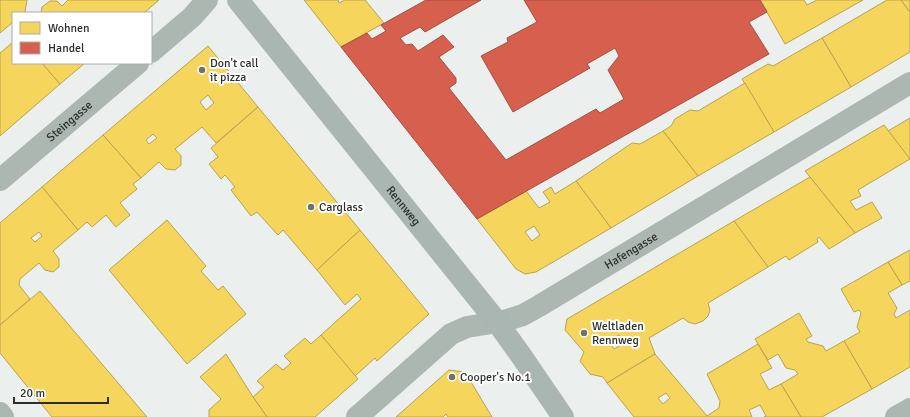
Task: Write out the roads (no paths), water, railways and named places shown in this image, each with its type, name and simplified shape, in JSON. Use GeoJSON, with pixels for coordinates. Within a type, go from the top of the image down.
{"type":"FeatureCollection","features":[{"type":"Feature","properties":{"kind":"main road","name":"Rennweg"},"geometry":{"type":"LineString","coordinates":[[238,0],[497,322],[563,417]]}},
{"type":"Feature","properties":{"kind":"street"},"geometry":{"type":"LineString","coordinates":[[152,51],[192,17],[207,0]]}},
{"type":"Feature","properties":{"kind":"street","name":"Steingasse"},"geometry":{"type":"LineString","coordinates":[[0,180],[137,64]]}},
{"type":"Feature","properties":{"kind":"street","name":"Hafengasse"},"geometry":{"type":"LineString","coordinates":[[356,417],[451,334],[468,327],[504,321],[523,315],[910,82]]}},
{"type":"Feature","properties":{"kind":"street"},"geometry":{"type":"LineString","coordinates":[[896,417],[910,410]]}},
{"type":"Feature","properties":{"kind":"street"},"geometry":{"type":"LineString","coordinates":[[0,413],[3,417]]}},
{"type":"Feature","properties":{"kind":"tram line"},"geometry":{"type":"LineString","coordinates":[[228,0],[445,269],[494,332],[553,417]]}},
{"type":"Feature","properties":{"kind":"tram line"},"geometry":{"type":"LineString","coordinates":[[246,0],[382,167],[504,321],[570,417]]}},
{"type":"Feature","properties":{"kind":"place","name":"Don't call it pizza"},"geometry":{"type":"Point","coordinates":[202,70]}},
{"type":"Feature","properties":{"kind":"place","name":"Carglass"},"geometry":{"type":"Point","coordinates":[311,207]}},
{"type":"Feature","properties":{"kind":"place","name":"Weltladen Rennweg"},"geometry":{"type":"Point","coordinates":[584,333]}},
{"type":"Feature","properties":{"kind":"place","name":"Cooper's No.1"},"geometry":{"type":"Point","coordinates":[452,377]}}]}
